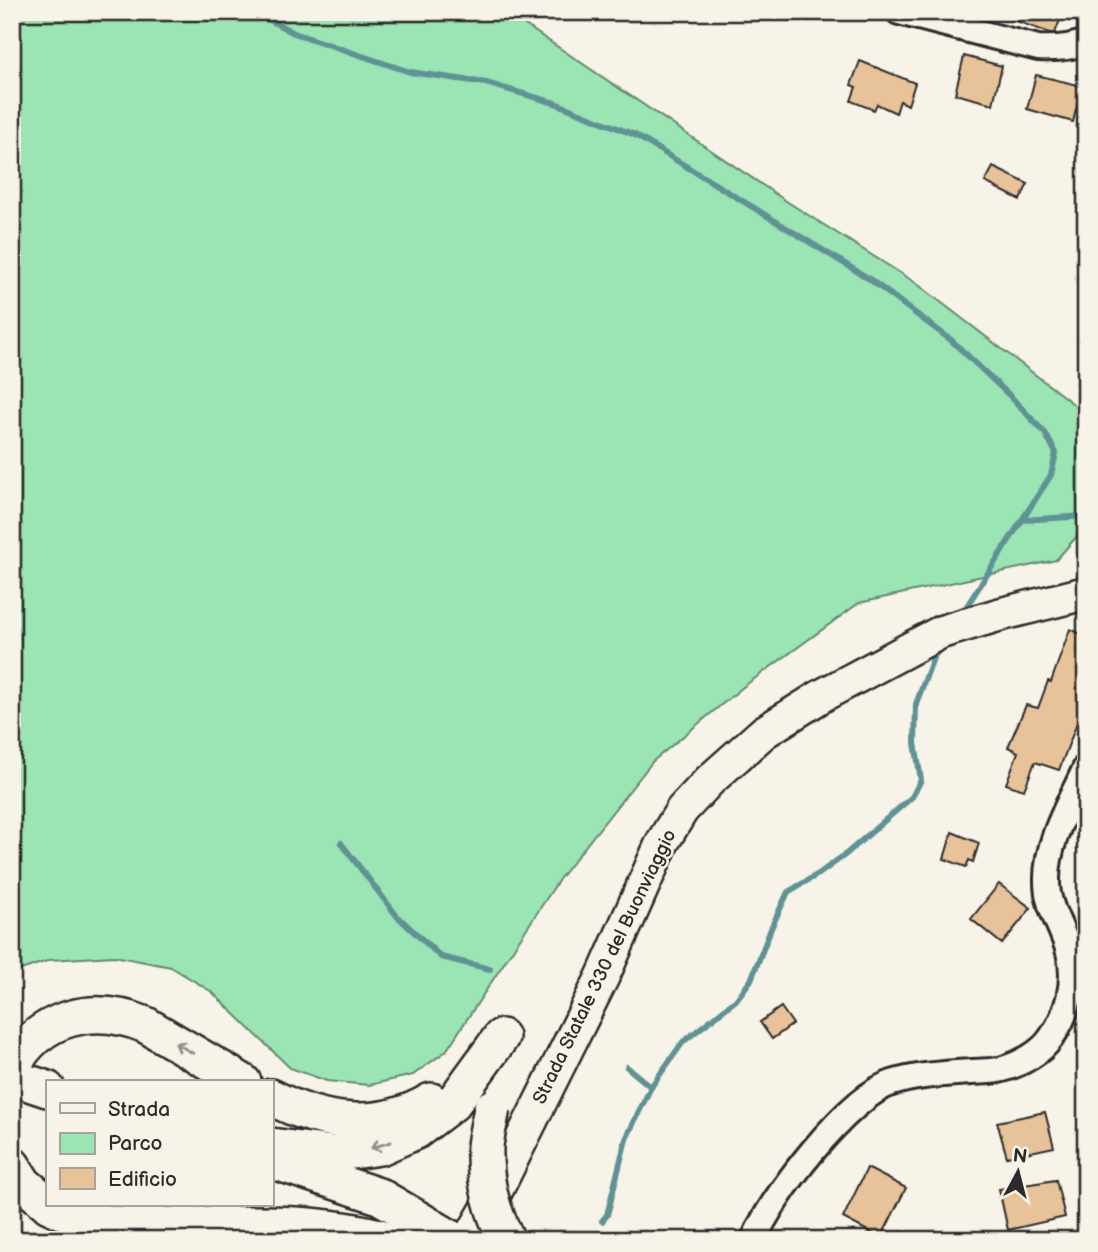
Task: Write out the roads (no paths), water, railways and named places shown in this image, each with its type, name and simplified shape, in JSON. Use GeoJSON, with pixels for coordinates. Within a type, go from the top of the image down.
{"type":"FeatureCollection","features":[{"type":"Feature","properties":{"kind":"highway"},"geometry":{"type":"LineString","coordinates":[[30,1080],[25,1048],[48,1028],[80,1016],[113,1015],[146,1025],[240,1080]]}},
{"type":"Feature","properties":{"kind":"highway"},"geometry":{"type":"LineString","coordinates":[[273,1098],[313,1116],[333,1120],[392,1117],[442,1094],[501,1037]]}},
{"type":"Feature","properties":{"kind":"highway"},"geometry":{"type":"LineString","coordinates":[[501,1037],[485,1147],[487,1181],[494,1209],[507,1240]]}},
{"type":"Feature","properties":{"kind":"highway"},"geometry":{"type":"LineString","coordinates":[[273,1146],[332,1154],[380,1147],[416,1131],[453,1103],[501,1037]]}},
{"type":"Feature","properties":{"kind":"highway"},"geometry":{"type":"LineString","coordinates":[[273,1161],[379,1196],[454,1240]]}},
{"type":"Feature","properties":{"kind":"highway"},"geometry":{"type":"LineString","coordinates":[[12,1165],[24,1184],[46,1202]]}},
{"type":"Feature","properties":{"kind":"highway"},"geometry":{"type":"LineString","coordinates":[[51,1206],[83,1219],[121,1226],[262,1224],[326,1227],[391,1240]]}},
{"type":"Feature","properties":{"kind":"main road","name":"Strada Statale 330 del Buonviaggio"},"geometry":{"type":"LineString","coordinates":[[468,1240],[487,1209],[603,976],[662,843],[682,810],[709,781],[764,732],[823,695],[941,632],[1086,593]]}},
{"type":"Feature","properties":{"kind":"street"},"geometry":{"type":"LineString","coordinates":[[899,12],[1038,48],[1072,47],[1086,42]]}},
{"type":"Feature","properties":{"kind":"street"},"geometry":{"type":"LineString","coordinates":[[754,1240],[768,1210],[787,1184],[824,1139],[867,1096],[890,1083],[930,1075],[1001,1069],[1029,1057],[1050,1040],[1070,997],[1072,973],[1069,952],[1050,903],[1047,881],[1055,836],[1086,767]]}},
{"type":"Feature","properties":{"kind":"waterway"},"geometry":{"type":"LineString","coordinates":[[255,12],[294,33],[410,72],[486,83],[555,103],[635,135],[868,278],[951,340],[1045,433],[1056,453],[1051,475],[961,615]]}},
{"type":"Feature","properties":{"kind":"waterway"},"geometry":{"type":"LineString","coordinates":[[1022,520],[1086,516]]}},
{"type":"Feature","properties":{"kind":"waterway"},"geometry":{"type":"LineString","coordinates":[[602,1221],[607,1215],[626,1139],[651,1087],[683,1042],[736,1000],[751,980],[788,892],[846,854],[912,797],[921,780],[915,743],[916,704],[933,658],[940,648]]}},
{"type":"Feature","properties":{"kind":"waterway"},"geometry":{"type":"LineString","coordinates":[[341,843],[397,916],[441,957],[490,969]]}},
{"type":"Feature","properties":{"kind":"waterway"},"geometry":{"type":"LineString","coordinates":[[627,1067],[651,1087]]}}]}
